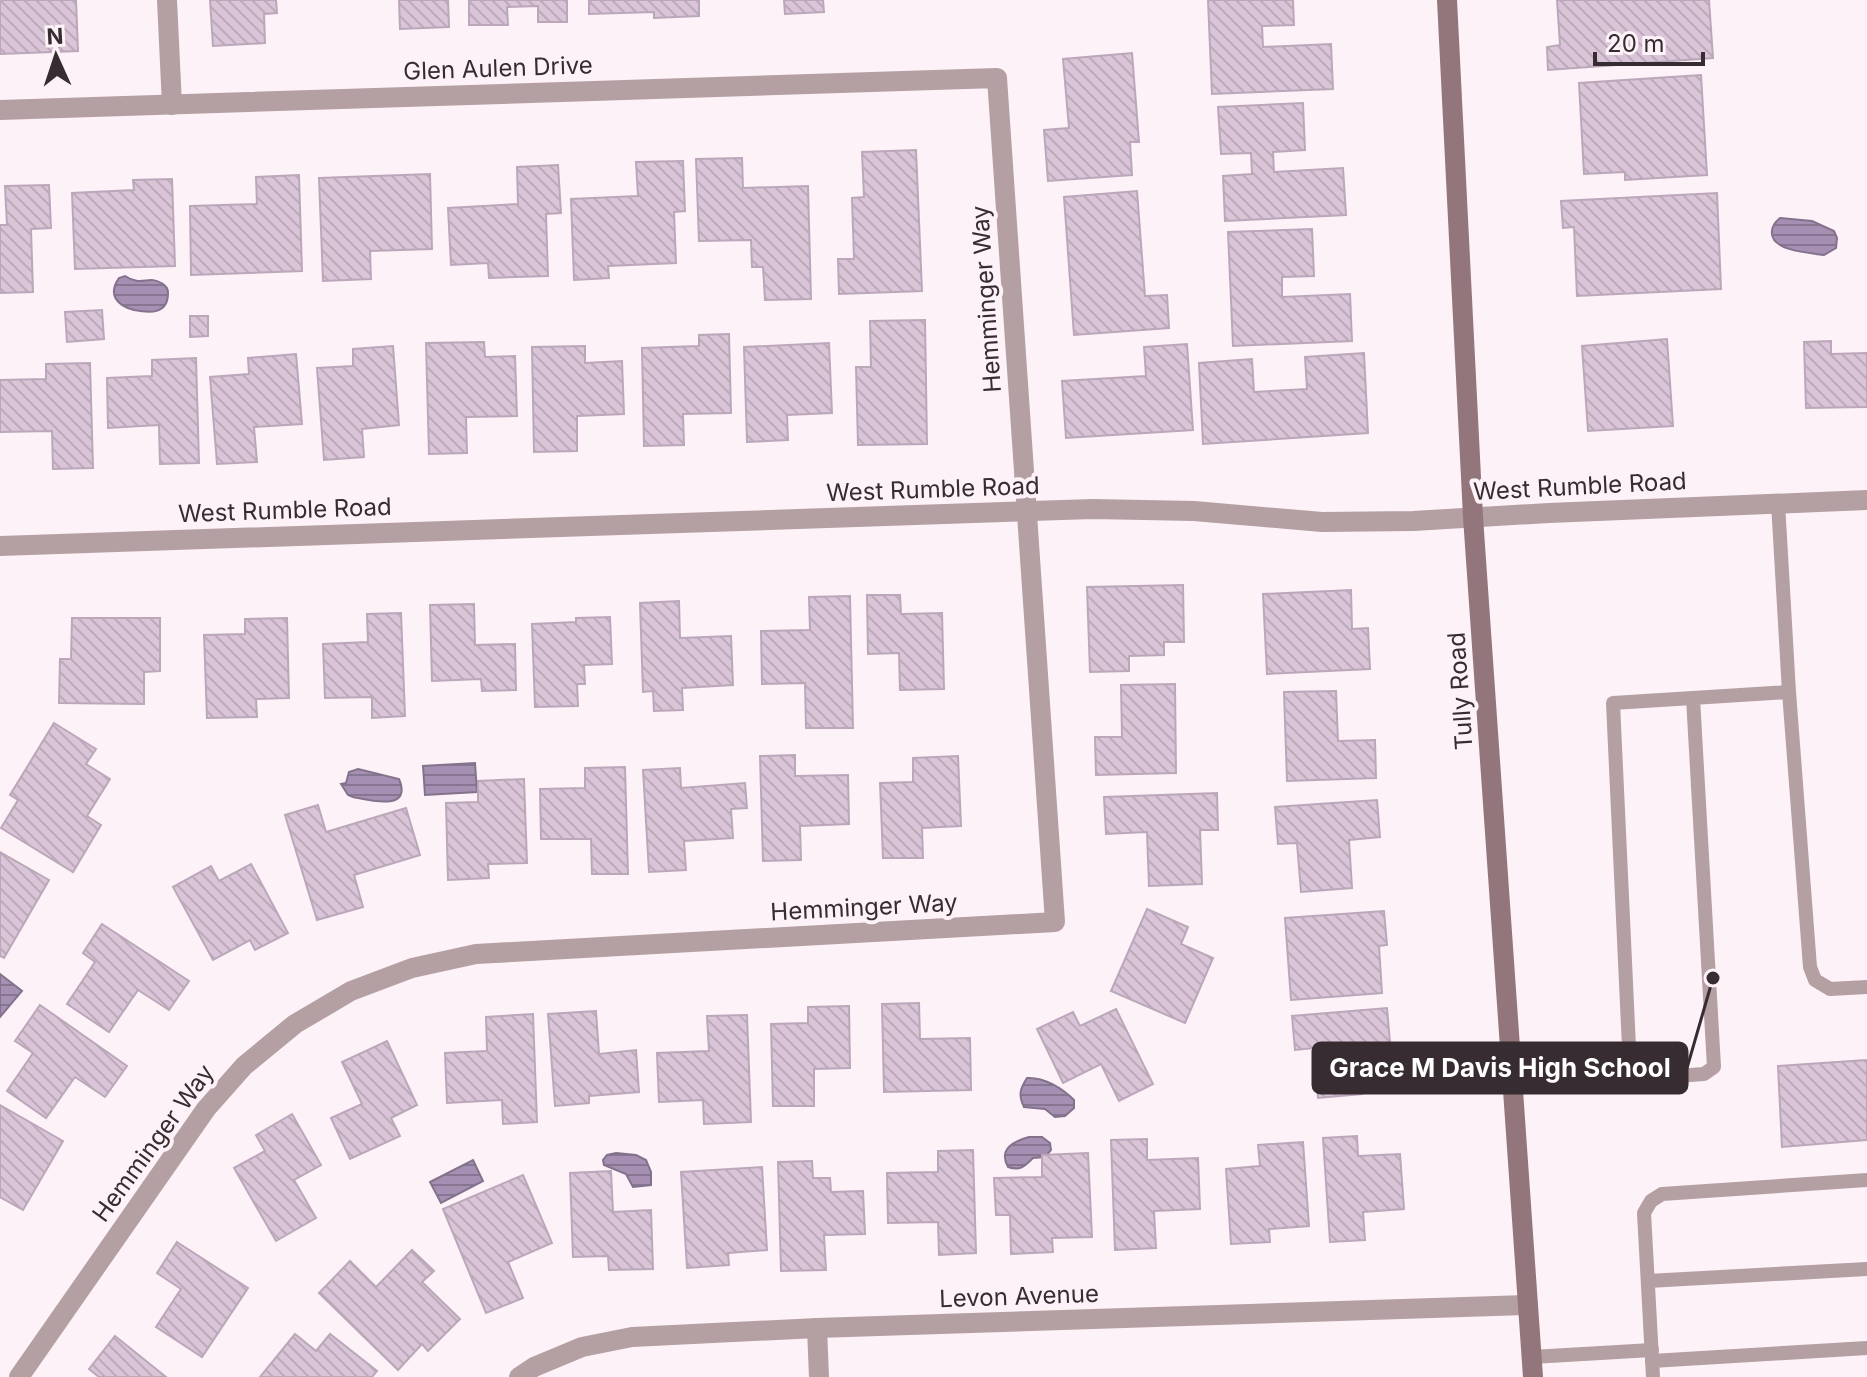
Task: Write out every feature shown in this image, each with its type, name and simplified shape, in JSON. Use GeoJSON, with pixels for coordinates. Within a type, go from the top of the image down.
{"type":"FeatureCollection","features":[{"type":"Feature","properties":{"kind":"main road","name":"Tully Road"},"geometry":{"type":"LineString","coordinates":[[1447,0],[1473,517],[1532,1367]]}},
{"type":"Feature","properties":{"kind":"street"},"geometry":{"type":"LineString","coordinates":[[167,0],[172,105]]}},
{"type":"Feature","properties":{"kind":"street","name":"Glen Aulen Drive"},"geometry":{"type":"LineString","coordinates":[[0,110],[997,78]]}},
{"type":"Feature","properties":{"kind":"street","name":"Hemminger Way"},"geometry":{"type":"LineString","coordinates":[[19,1377],[206,1109],[244,1066],[295,1024],[351,991],[412,968],[476,954],[1055,922],[997,78]]}},
{"type":"Feature","properties":{"kind":"street","name":"West Rumble Road"},"geometry":{"type":"LineString","coordinates":[[0,546],[1093,509],[1194,511],[1322,522],[1413,521],[1867,500]]}},
{"type":"Feature","properties":{"kind":"street","name":"Levon Avenue"},"geometry":{"type":"LineString","coordinates":[[519,1377],[534,1367],[582,1347],[632,1337],[1528,1305]]}},
{"type":"Feature","properties":{"kind":"street"},"geometry":{"type":"LineString","coordinates":[[817,1328],[819,1377]]}},
{"type":"Feature","properties":{"kind":"lane"},"geometry":{"type":"LineString","coordinates":[[1778,503],[1810,967],[1815,980],[1830,989],[1867,987]]}},
{"type":"Feature","properties":{"kind":"lane"},"geometry":{"type":"LineString","coordinates":[[1693,698],[1714,1067],[1704,1074],[1637,1079],[1629,1062],[1613,703],[1693,698],[1789,692]]}},
{"type":"Feature","properties":{"kind":"lane"},"geometry":{"type":"LineString","coordinates":[[1513,1072],[1629,1062]]}},
{"type":"Feature","properties":{"kind":"lane"},"geometry":{"type":"LineString","coordinates":[[1653,1377],[1644,1213],[1651,1201],[1662,1194],[1867,1180]]}},
{"type":"Feature","properties":{"kind":"lane"},"geometry":{"type":"LineString","coordinates":[[1648,1281],[1867,1269]]}},
{"type":"Feature","properties":{"kind":"lane"},"geometry":{"type":"LineString","coordinates":[[1532,1367],[1652,1356],[1867,1348]]}},
{"type":"Feature","properties":{"kind":"shaded area"},"geometry":{"type":"Polygon","coordinates":[[[1780,218],[1812,221],[1834,231],[1836,248],[1824,255],[1785,248],[1774,240],[1772,231],[1780,218]]]}},
{"type":"Feature","properties":{"kind":"shaded area"},"geometry":{"type":"Polygon","coordinates":[[[125,276],[136,281],[153,280],[162,284],[168,292],[165,305],[151,312],[123,306],[116,299],[114,290],[119,278],[125,276]]]}},
{"type":"Feature","properties":{"kind":"shaded area"},"geometry":{"type":"Polygon","coordinates":[[[475,763],[477,792],[425,795],[423,766],[475,763]]]}},
{"type":"Feature","properties":{"kind":"shaded area"},"geometry":{"type":"Polygon","coordinates":[[[358,769],[399,779],[402,789],[400,796],[387,802],[348,795],[341,784],[346,783],[349,772],[358,769]]]}},
{"type":"Feature","properties":{"kind":"shaded area"},"geometry":{"type":"Polygon","coordinates":[[[0,974],[22,991],[0,1017],[0,974]]]}},
{"type":"Feature","properties":{"kind":"shaded area"},"geometry":{"type":"Polygon","coordinates":[[[1027,1078],[1040,1079],[1058,1088],[1074,1100],[1074,1108],[1065,1116],[1055,1117],[1045,1109],[1024,1107],[1021,1092],[1027,1078]]]}},
{"type":"Feature","properties":{"kind":"shaded area"},"geometry":{"type":"Polygon","coordinates":[[[1029,1137],[1042,1137],[1050,1143],[1051,1150],[1045,1157],[1033,1158],[1022,1167],[1008,1167],[1006,1151],[1029,1137]]]}},
{"type":"Feature","properties":{"kind":"shaded area"},"geometry":{"type":"Polygon","coordinates":[[[607,1155],[636,1155],[646,1160],[651,1172],[651,1185],[633,1187],[626,1174],[604,1165],[607,1155]]]}},
{"type":"Feature","properties":{"kind":"shaded area"},"geometry":{"type":"Polygon","coordinates":[[[473,1160],[483,1181],[441,1203],[430,1182],[473,1160]]]}},
{"type":"Feature","properties":{"kind":"building"},"geometry":{"type":"Polygon","coordinates":[[[0,0],[76,0],[78,51],[0,54],[0,0]]]}},
{"type":"Feature","properties":{"kind":"building"},"geometry":{"type":"Polygon","coordinates":[[[210,0],[276,0],[277,13],[264,14],[265,43],[213,46],[210,0]]]}},
{"type":"Feature","properties":{"kind":"building"},"geometry":{"type":"Polygon","coordinates":[[[399,0],[448,0],[449,27],[400,29],[399,0]]]}},
{"type":"Feature","properties":{"kind":"building"},"geometry":{"type":"Polygon","coordinates":[[[469,0],[567,0],[567,22],[538,22],[538,6],[507,7],[508,25],[469,25],[469,0]]]}},
{"type":"Feature","properties":{"kind":"building"},"geometry":{"type":"Polygon","coordinates":[[[589,0],[699,0],[699,16],[654,18],[654,12],[589,14],[589,0]]]}},
{"type":"Feature","properties":{"kind":"building"},"geometry":{"type":"Polygon","coordinates":[[[784,0],[823,0],[824,12],[785,14],[784,0]]]}},
{"type":"Feature","properties":{"kind":"building"},"geometry":{"type":"Polygon","coordinates":[[[1208,0],[1293,0],[1294,25],[1262,26],[1263,47],[1331,44],[1333,89],[1212,94],[1208,0]]]}},
{"type":"Feature","properties":{"kind":"building"},"geometry":{"type":"Polygon","coordinates":[[[1557,0],[1709,0],[1713,58],[1548,70],[1547,47],[1560,45],[1557,0]]]}},
{"type":"Feature","properties":{"kind":"building"},"geometry":{"type":"Polygon","coordinates":[[[1132,53],[1139,142],[1130,142],[1132,175],[1048,181],[1044,130],[1069,128],[1063,59],[1132,53]]]}},
{"type":"Feature","properties":{"kind":"building"},"geometry":{"type":"Polygon","coordinates":[[[1701,75],[1707,175],[1625,180],[1625,172],[1584,174],[1579,83],[1701,75]]]}},
{"type":"Feature","properties":{"kind":"building"},"geometry":{"type":"Polygon","coordinates":[[[1303,103],[1305,150],[1273,152],[1274,172],[1343,168],[1346,215],[1225,221],[1223,176],[1252,174],[1251,153],[1221,154],[1218,107],[1303,103]]]}},
{"type":"Feature","properties":{"kind":"building"},"geometry":{"type":"Polygon","coordinates":[[[916,150],[922,291],[839,294],[838,259],[854,259],[852,198],[864,197],[862,152],[916,150]]]}},
{"type":"Feature","properties":{"kind":"building"},"geometry":{"type":"Polygon","coordinates":[[[742,158],[743,188],[808,186],[811,299],[765,300],[763,267],[752,267],[751,240],[699,241],[696,159],[742,158]]]}},
{"type":"Feature","properties":{"kind":"building"},"geometry":{"type":"Polygon","coordinates":[[[683,161],[685,211],[674,212],[676,263],[608,266],[609,278],[574,280],[571,199],[638,196],[636,162],[683,161]]]}},
{"type":"Feature","properties":{"kind":"building"},"geometry":{"type":"Polygon","coordinates":[[[558,165],[561,213],[546,214],[548,276],[489,278],[488,263],[451,265],[448,208],[518,204],[517,167],[558,165]]]}},
{"type":"Feature","properties":{"kind":"building"},"geometry":{"type":"Polygon","coordinates":[[[430,174],[432,249],[370,251],[371,279],[323,281],[319,178],[430,174]]]}},
{"type":"Feature","properties":{"kind":"building"},"geometry":{"type":"Polygon","coordinates":[[[299,175],[302,271],[191,275],[190,206],[257,204],[256,177],[299,175]]]}},
{"type":"Feature","properties":{"kind":"building"},"geometry":{"type":"Polygon","coordinates":[[[172,179],[175,266],[75,269],[72,193],[134,190],[133,180],[172,179]]]}},
{"type":"Feature","properties":{"kind":"building"},"geometry":{"type":"Polygon","coordinates":[[[49,185],[51,228],[31,229],[33,292],[0,293],[0,225],[7,225],[5,186],[49,185]]]}},
{"type":"Feature","properties":{"kind":"building"},"geometry":{"type":"Polygon","coordinates":[[[1137,191],[1145,296],[1167,295],[1169,328],[1074,335],[1064,197],[1137,191]]]}},
{"type":"Feature","properties":{"kind":"building"},"geometry":{"type":"Polygon","coordinates":[[[1717,193],[1721,289],[1577,296],[1574,227],[1563,228],[1561,201],[1717,193]]]}},
{"type":"Feature","properties":{"kind":"building"},"geometry":{"type":"Polygon","coordinates":[[[1312,229],[1314,276],[1282,277],[1282,297],[1350,294],[1352,341],[1233,346],[1228,232],[1312,229]]]}},
{"type":"Feature","properties":{"kind":"building"},"geometry":{"type":"Polygon","coordinates":[[[102,310],[104,339],[67,342],[65,312],[102,310]]]}},
{"type":"Feature","properties":{"kind":"building"},"geometry":{"type":"Polygon","coordinates":[[[190,316],[208,316],[208,336],[190,337],[190,316]]]}},
{"type":"Feature","properties":{"kind":"building"},"geometry":{"type":"Polygon","coordinates":[[[925,320],[927,444],[858,445],[856,367],[871,367],[870,321],[925,320]]]}},
{"type":"Feature","properties":{"kind":"building"},"geometry":{"type":"Polygon","coordinates":[[[729,334],[731,413],[683,414],[684,445],[644,446],[642,348],[699,346],[699,335],[729,334]]]}},
{"type":"Feature","properties":{"kind":"building"},"geometry":{"type":"Polygon","coordinates":[[[1667,339],[1673,426],[1588,431],[1582,346],[1667,339]]]}},
{"type":"Feature","properties":{"kind":"building"},"geometry":{"type":"Polygon","coordinates":[[[1831,341],[1831,354],[1867,353],[1867,407],[1806,408],[1804,342],[1831,341]]]}},
{"type":"Feature","properties":{"kind":"building"},"geometry":{"type":"Polygon","coordinates":[[[484,342],[485,357],[515,356],[517,416],[466,417],[467,453],[429,454],[426,343],[484,342]]]}},
{"type":"Feature","properties":{"kind":"building"},"geometry":{"type":"Polygon","coordinates":[[[829,343],[832,413],[787,415],[788,440],[747,442],[744,347],[829,343]]]}},
{"type":"Feature","properties":{"kind":"building"},"geometry":{"type":"Polygon","coordinates":[[[1187,344],[1193,430],[1066,438],[1062,381],[1146,376],[1144,347],[1187,344]]]}},
{"type":"Feature","properties":{"kind":"building"},"geometry":{"type":"Polygon","coordinates":[[[393,346],[399,425],[362,429],[364,457],[324,460],[317,368],[353,366],[353,349],[393,346]]]}},
{"type":"Feature","properties":{"kind":"building"},"geometry":{"type":"Polygon","coordinates":[[[585,346],[585,363],[622,361],[624,414],[577,416],[577,451],[534,452],[532,347],[585,346]]]}},
{"type":"Feature","properties":{"kind":"building"},"geometry":{"type":"Polygon","coordinates":[[[1364,353],[1368,433],[1203,444],[1199,363],[1252,359],[1254,392],[1307,389],[1305,357],[1364,353]]]}},
{"type":"Feature","properties":{"kind":"building"},"geometry":{"type":"Polygon","coordinates":[[[296,354],[302,424],[254,427],[257,462],[217,464],[210,377],[249,374],[248,358],[296,354]]]}},
{"type":"Feature","properties":{"kind":"building"},"geometry":{"type":"Polygon","coordinates":[[[196,358],[199,463],[160,464],[159,425],[108,428],[107,378],[152,376],[152,360],[196,358]]]}},
{"type":"Feature","properties":{"kind":"building"},"geometry":{"type":"Polygon","coordinates":[[[90,363],[93,468],[53,469],[52,431],[0,432],[0,380],[46,379],[46,364],[90,363]]]}},
{"type":"Feature","properties":{"kind":"building"},"geometry":{"type":"Polygon","coordinates":[[[1183,585],[1184,642],[1164,642],[1164,655],[1129,656],[1129,671],[1090,672],[1087,587],[1183,585]]]}},
{"type":"Feature","properties":{"kind":"building"},"geometry":{"type":"Polygon","coordinates":[[[1351,590],[1352,629],[1368,628],[1370,669],[1267,674],[1263,594],[1351,590]]]}},
{"type":"Feature","properties":{"kind":"building"},"geometry":{"type":"Polygon","coordinates":[[[867,595],[900,595],[901,614],[942,613],[944,689],[900,690],[899,653],[868,654],[867,595]]]}},
{"type":"Feature","properties":{"kind":"building"},"geometry":{"type":"Polygon","coordinates":[[[850,596],[853,728],[806,728],[805,683],[762,684],[761,631],[810,630],[809,597],[850,596]]]}},
{"type":"Feature","properties":{"kind":"building"},"geometry":{"type":"Polygon","coordinates":[[[679,601],[680,638],[731,636],[733,685],[682,688],[683,710],[654,711],[653,691],[643,692],[640,603],[679,601]]]}},
{"type":"Feature","properties":{"kind":"building"},"geometry":{"type":"Polygon","coordinates":[[[474,604],[475,645],[515,644],[516,690],[482,691],[481,679],[432,681],[430,605],[474,604]]]}},
{"type":"Feature","properties":{"kind":"building"},"geometry":{"type":"Polygon","coordinates":[[[401,613],[405,716],[372,718],[372,697],[325,698],[323,644],[368,642],[367,614],[401,613]]]}},
{"type":"Feature","properties":{"kind":"building"},"geometry":{"type":"Polygon","coordinates":[[[610,617],[612,664],[584,665],[585,684],[577,684],[578,706],[535,707],[532,624],[610,617]]]}},
{"type":"Feature","properties":{"kind":"building"},"geometry":{"type":"Polygon","coordinates":[[[72,618],[160,618],[160,671],[144,672],[144,704],[59,703],[60,659],[71,659],[72,618]]]}},
{"type":"Feature","properties":{"kind":"building"},"geometry":{"type":"Polygon","coordinates":[[[287,618],[289,698],[256,699],[257,717],[207,718],[204,635],[245,634],[245,619],[287,618]]]}},
{"type":"Feature","properties":{"kind":"building"},"geometry":{"type":"Polygon","coordinates":[[[1175,684],[1176,773],[1096,775],[1095,737],[1122,737],[1121,685],[1175,684]]]}},
{"type":"Feature","properties":{"kind":"building"},"geometry":{"type":"Polygon","coordinates":[[[1336,691],[1338,741],[1375,740],[1376,778],[1287,781],[1284,692],[1336,691]]]}},
{"type":"Feature","properties":{"kind":"building"},"geometry":{"type":"Polygon","coordinates":[[[54,723],[96,749],[86,764],[110,779],[87,816],[101,825],[73,872],[1,828],[18,800],[10,795],[54,723]]]}},
{"type":"Feature","properties":{"kind":"building"},"geometry":{"type":"Polygon","coordinates":[[[795,755],[795,776],[848,775],[849,824],[800,826],[801,860],[763,861],[760,756],[795,755]]]}},
{"type":"Feature","properties":{"kind":"building"},"geometry":{"type":"Polygon","coordinates":[[[958,756],[961,826],[922,828],[923,858],[883,858],[880,783],[913,782],[913,758],[958,756]]]}},
{"type":"Feature","properties":{"kind":"building"},"geometry":{"type":"Polygon","coordinates":[[[625,767],[628,874],[592,874],[591,839],[541,839],[540,789],[585,788],[585,768],[625,767]]]}},
{"type":"Feature","properties":{"kind":"building"},"geometry":{"type":"Polygon","coordinates":[[[680,768],[681,788],[745,783],[747,808],[731,809],[733,838],[684,841],[686,870],[649,872],[643,770],[680,768]]]}},
{"type":"Feature","properties":{"kind":"building"},"geometry":{"type":"Polygon","coordinates":[[[524,779],[527,863],[488,864],[489,878],[448,880],[446,803],[478,802],[478,781],[524,779]]]}},
{"type":"Feature","properties":{"kind":"building"},"geometry":{"type":"Polygon","coordinates":[[[1217,793],[1218,830],[1200,830],[1202,884],[1149,886],[1147,832],[1106,834],[1104,797],[1217,793]]]}},
{"type":"Feature","properties":{"kind":"building"},"geometry":{"type":"Polygon","coordinates":[[[1377,800],[1380,837],[1349,840],[1352,888],[1301,892],[1297,843],[1278,844],[1275,807],[1377,800]]]}},
{"type":"Feature","properties":{"kind":"building"},"geometry":{"type":"Polygon","coordinates":[[[318,805],[326,832],[406,808],[420,855],[354,875],[363,907],[317,920],[285,815],[318,805]]]}},
{"type":"Feature","properties":{"kind":"building"},"geometry":{"type":"Polygon","coordinates":[[[0,852],[49,880],[4,958],[0,956],[0,852]]]}},
{"type":"Feature","properties":{"kind":"building"},"geometry":{"type":"Polygon","coordinates":[[[251,864],[288,933],[255,950],[250,940],[213,960],[173,887],[211,866],[219,881],[251,864]]]}},
{"type":"Feature","properties":{"kind":"building"},"geometry":{"type":"Polygon","coordinates":[[[1147,909],[1188,927],[1181,944],[1213,958],[1185,1023],[1111,991],[1147,909]]]}},
{"type":"Feature","properties":{"kind":"building"},"geometry":{"type":"Polygon","coordinates":[[[1384,911],[1387,945],[1379,946],[1382,993],[1291,1000],[1285,918],[1384,911]]]}},
{"type":"Feature","properties":{"kind":"building"},"geometry":{"type":"Polygon","coordinates":[[[102,924],[189,981],[169,1010],[138,990],[109,1032],[67,1004],[95,962],[83,953],[102,924]]]}},
{"type":"Feature","properties":{"kind":"building"},"geometry":{"type":"Polygon","coordinates":[[[919,1003],[920,1039],[970,1038],[971,1090],[884,1092],[882,1004],[919,1003]]]}},
{"type":"Feature","properties":{"kind":"building"},"geometry":{"type":"Polygon","coordinates":[[[40,1005],[127,1066],[105,1097],[75,1077],[46,1118],[7,1091],[33,1053],[15,1041],[40,1005]]]}},
{"type":"Feature","properties":{"kind":"building"},"geometry":{"type":"Polygon","coordinates":[[[849,1006],[850,1068],[814,1069],[814,1106],[773,1106],[771,1024],[808,1023],[808,1007],[849,1006]]]}},
{"type":"Feature","properties":{"kind":"building"},"geometry":{"type":"Polygon","coordinates":[[[1387,1008],[1391,1054],[1359,1056],[1362,1094],[1318,1098],[1314,1048],[1295,1050],[1292,1016],[1387,1008]]]}},
{"type":"Feature","properties":{"kind":"building"},"geometry":{"type":"Polygon","coordinates":[[[1116,1009],[1153,1084],[1119,1101],[1101,1064],[1063,1083],[1037,1029],[1073,1012],[1080,1026],[1116,1009]]]}},
{"type":"Feature","properties":{"kind":"building"},"geometry":{"type":"Polygon","coordinates":[[[596,1011],[599,1054],[636,1050],[639,1092],[589,1096],[589,1103],[555,1106],[548,1014],[596,1011]]]}},
{"type":"Feature","properties":{"kind":"building"},"geometry":{"type":"Polygon","coordinates":[[[533,1014],[537,1122],[503,1124],[502,1100],[447,1103],[445,1053],[487,1051],[486,1017],[533,1014]]]}},
{"type":"Feature","properties":{"kind":"building"},"geometry":{"type":"Polygon","coordinates":[[[747,1015],[751,1122],[704,1124],[703,1100],[659,1102],[657,1053],[709,1051],[707,1016],[747,1015]]]}},
{"type":"Feature","properties":{"kind":"building"},"geometry":{"type":"Polygon","coordinates":[[[387,1041],[417,1105],[391,1118],[400,1136],[350,1159],[331,1118],[362,1104],[342,1062],[387,1041]]]}},
{"type":"Feature","properties":{"kind":"building"},"geometry":{"type":"Polygon","coordinates":[[[1867,1060],[1867,1140],[1782,1147],[1778,1066],[1867,1060]]]}},
{"type":"Feature","properties":{"kind":"building"},"geometry":{"type":"Polygon","coordinates":[[[0,1105],[63,1141],[23,1210],[0,1197],[0,1105]]]}},
{"type":"Feature","properties":{"kind":"building"},"geometry":{"type":"Polygon","coordinates":[[[292,1114],[321,1165],[294,1180],[316,1218],[276,1241],[234,1168],[265,1151],[256,1135],[292,1114]]]}},
{"type":"Feature","properties":{"kind":"building"},"geometry":{"type":"Polygon","coordinates":[[[1357,1136],[1358,1156],[1400,1154],[1404,1209],[1363,1212],[1365,1240],[1330,1242],[1323,1138],[1357,1136]]]}},
{"type":"Feature","properties":{"kind":"building"},"geometry":{"type":"Polygon","coordinates":[[[1147,1139],[1147,1160],[1198,1158],[1200,1209],[1154,1211],[1156,1248],[1115,1250],[1111,1140],[1147,1139]]]}},
{"type":"Feature","properties":{"kind":"building"},"geometry":{"type":"Polygon","coordinates":[[[1303,1142],[1309,1226],[1269,1229],[1270,1242],[1231,1244],[1226,1169],[1260,1166],[1258,1145],[1303,1142]]]}},
{"type":"Feature","properties":{"kind":"building"},"geometry":{"type":"Polygon","coordinates":[[[973,1150],[976,1253],[939,1255],[938,1222],[888,1223],[887,1173],[938,1172],[938,1151],[973,1150]]]}},
{"type":"Feature","properties":{"kind":"building"},"geometry":{"type":"Polygon","coordinates":[[[1088,1153],[1092,1237],[1052,1238],[1053,1252],[1011,1254],[1010,1215],[996,1215],[994,1178],[1042,1177],[1042,1155],[1088,1153]]]}},
{"type":"Feature","properties":{"kind":"building"},"geometry":{"type":"Polygon","coordinates":[[[812,1161],[813,1178],[830,1178],[831,1192],[863,1191],[865,1234],[824,1235],[826,1270],[781,1271],[778,1162],[812,1161]]]}},
{"type":"Feature","properties":{"kind":"building"},"geometry":{"type":"Polygon","coordinates":[[[762,1167],[767,1250],[728,1253],[729,1265],[687,1268],[681,1172],[762,1167]]]}},
{"type":"Feature","properties":{"kind":"building"},"geometry":{"type":"Polygon","coordinates":[[[611,1171],[613,1212],[651,1210],[653,1269],[609,1270],[608,1256],[573,1257],[570,1173],[611,1171]]]}},
{"type":"Feature","properties":{"kind":"building"},"geometry":{"type":"Polygon","coordinates":[[[523,1175],[552,1243],[508,1262],[523,1298],[486,1313],[443,1209],[523,1175]]]}},
{"type":"Feature","properties":{"kind":"building"},"geometry":{"type":"Polygon","coordinates":[[[177,1242],[248,1288],[202,1357],[156,1327],[181,1289],[157,1273],[177,1242]]]}},
{"type":"Feature","properties":{"kind":"building"},"geometry":{"type":"Polygon","coordinates":[[[412,1250],[434,1271],[422,1282],[460,1319],[428,1351],[422,1344],[398,1370],[319,1293],[350,1261],[376,1287],[412,1250]]]}},
{"type":"Feature","properties":{"kind":"building"},"geometry":{"type":"Polygon","coordinates":[[[295,1334],[316,1351],[330,1334],[377,1371],[372,1377],[260,1377],[295,1334]]]}},
{"type":"Feature","properties":{"kind":"building"},"geometry":{"type":"Polygon","coordinates":[[[115,1336],[166,1377],[99,1377],[89,1369],[115,1336]]]}},
{"type":"Feature","properties":{"kind":"place","name":"Grace M Davis High School"},"geometry":{"type":"Point","coordinates":[1713,978]}}]}
